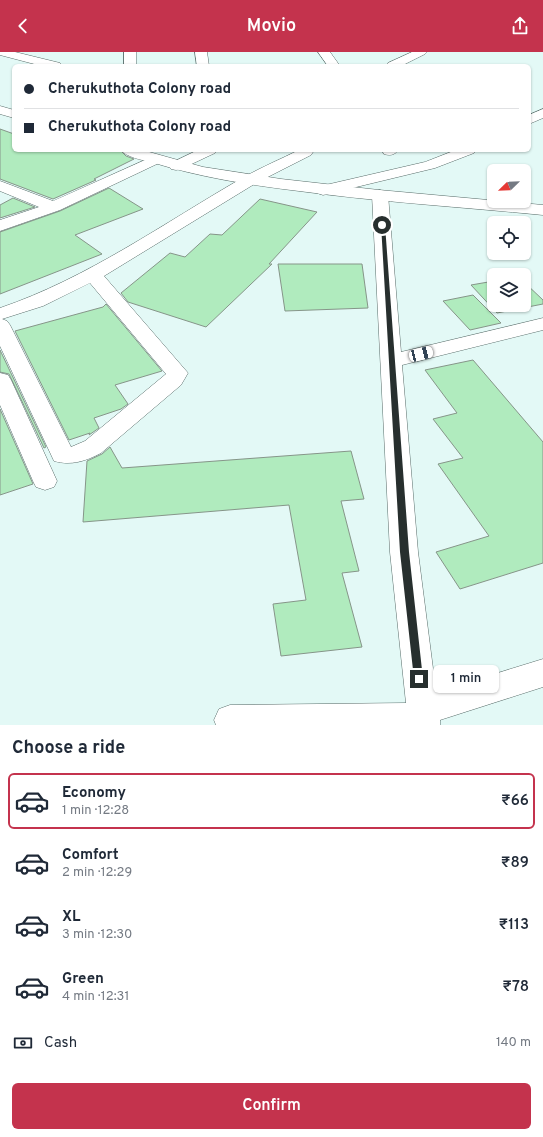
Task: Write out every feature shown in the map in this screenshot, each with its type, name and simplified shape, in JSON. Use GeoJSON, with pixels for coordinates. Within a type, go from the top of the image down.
{"type":"FeatureCollection","features":[{"type":"Feature","properties":{"kind":"street"},"geometry":{"type":"LineString","coordinates":[[1,52],[48,64]]}},
{"type":"Feature","properties":{"kind":"street"},"geometry":{"type":"LineString","coordinates":[[130,52],[130,64]]}},
{"type":"Feature","properties":{"kind":"street"},"geometry":{"type":"LineString","coordinates":[[201,52],[203,64]]}},
{"type":"Feature","properties":{"kind":"street"},"geometry":{"type":"LineString","coordinates":[[324,52],[333,64]]}},
{"type":"Feature","properties":{"kind":"street"},"geometry":{"type":"LineString","coordinates":[[396,64],[421,52]]}},
{"type":"Feature","properties":{"kind":"street"},"geometry":{"type":"LineString","coordinates":[[0,110],[12,113]]}},
{"type":"Feature","properties":{"kind":"street"},"geometry":{"type":"LineString","coordinates":[[133,152],[176,166],[251,180],[323,190],[543,210]]}},
{"type":"Feature","properties":{"kind":"street"},"geometry":{"type":"LineString","coordinates":[[176,166],[206,152]]}},
{"type":"Feature","properties":{"kind":"street"},"geometry":{"type":"LineString","coordinates":[[0,314],[36,302],[93,275],[251,180],[306,152]]}},
{"type":"Feature","properties":{"kind":"street"},"geometry":{"type":"LineString","coordinates":[[323,190],[430,165],[464,152]]}},
{"type":"Feature","properties":{"kind":"street"},"geometry":{"type":"LineString","coordinates":[[0,226],[54,207],[154,160]]}},
{"type":"Feature","properties":{"kind":"street"},"geometry":{"type":"LineString","coordinates":[[0,186],[54,207]]}},
{"type":"Feature","properties":{"kind":"street"},"geometry":{"type":"LineString","coordinates":[[380,195],[404,552],[423,718]]}},
{"type":"Feature","properties":{"kind":"street"},"geometry":{"type":"LineString","coordinates":[[0,325],[63,455],[73,456],[81,454],[99,442],[173,380],[177,373],[93,275]]}},
{"type":"Feature","properties":{"kind":"street"},"geometry":{"type":"LineString","coordinates":[[391,361],[543,324]]}},
{"type":"Feature","properties":{"kind":"street"},"geometry":{"type":"LineString","coordinates":[[0,380],[45,482]]}},
{"type":"Feature","properties":{"kind":"street"},"geometry":{"type":"LineString","coordinates":[[230,720],[423,718],[543,673]]}},
{"type":"Feature","properties":{"kind":"building"},"geometry":{"type":"Polygon","coordinates":[[[0,129],[12,133],[12,152],[122,152],[126,156],[134,159],[94,179],[96,180],[53,199],[0,179],[0,129]]]}},
{"type":"Feature","properties":{"kind":"building"},"geometry":{"type":"Polygon","coordinates":[[[109,188],[143,209],[75,235],[102,254],[0,294],[0,232],[60,211],[109,188]]]}},
{"type":"Feature","properties":{"kind":"building"},"geometry":{"type":"Polygon","coordinates":[[[13,198],[35,207],[0,218],[0,205],[13,198]]]}},
{"type":"Feature","properties":{"kind":"building"},"geometry":{"type":"Polygon","coordinates":[[[260,199],[317,212],[269,264],[272,264],[206,327],[128,302],[121,293],[170,253],[185,257],[210,234],[222,235],[260,199]]]}},
{"type":"Feature","properties":{"kind":"building"},"geometry":{"type":"Polygon","coordinates":[[[278,264],[362,264],[368,308],[285,311],[278,264]]]}},
{"type":"Feature","properties":{"kind":"building"},"geometry":{"type":"Polygon","coordinates":[[[487,282],[487,302],[471,285],[487,282]]]}},
{"type":"Feature","properties":{"kind":"building"},"geometry":{"type":"Polygon","coordinates":[[[531,289],[543,300],[543,304],[531,306],[531,289]]]}},
{"type":"Feature","properties":{"kind":"building"},"geometry":{"type":"Polygon","coordinates":[[[473,295],[487,309],[487,312],[490,312],[501,323],[470,330],[443,301],[473,295]]]}},
{"type":"Feature","properties":{"kind":"building"},"geometry":{"type":"Polygon","coordinates":[[[106,304],[162,371],[115,385],[128,404],[121,409],[94,418],[99,428],[89,435],[90,433],[69,440],[15,331],[103,307],[106,304]]]}},
{"type":"Feature","properties":{"kind":"building"},"geometry":{"type":"Polygon","coordinates":[[[0,350],[46,447],[44,448],[9,374],[0,372],[0,350]]]}},
{"type":"Feature","properties":{"kind":"building"},"geometry":{"type":"Polygon","coordinates":[[[473,360],[543,442],[543,563],[460,589],[436,552],[489,536],[438,464],[463,458],[433,419],[457,413],[425,370],[473,360]]]}},
{"type":"Feature","properties":{"kind":"building"},"geometry":{"type":"Polygon","coordinates":[[[0,409],[33,484],[0,495],[0,409]]]}},
{"type":"Feature","properties":{"kind":"building"},"geometry":{"type":"Polygon","coordinates":[[[110,447],[122,468],[351,451],[364,499],[341,501],[359,571],[342,573],[362,647],[281,656],[273,604],[306,600],[289,505],[83,522],[87,461],[102,454],[110,447]]]}},
{"type":"Feature","properties":{"kind":"route"},"geometry":{"type":"LineString","coordinates":[[382,225],[404,552],[419,679]]}}]}
